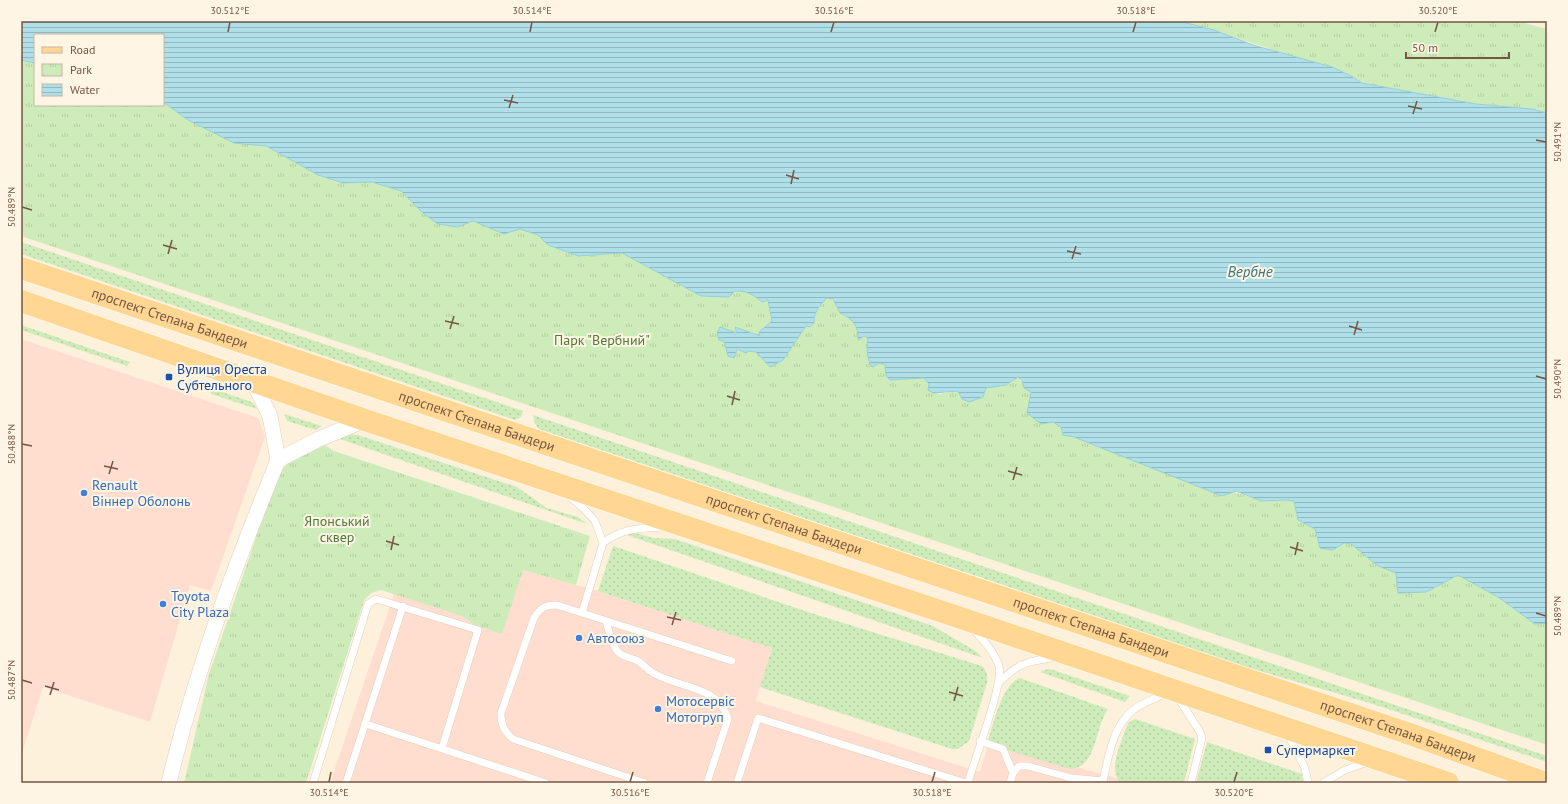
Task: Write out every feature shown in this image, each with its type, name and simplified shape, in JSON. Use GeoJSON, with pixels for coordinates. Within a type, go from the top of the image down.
{"type":"FeatureCollection","features":[{"type":"Feature","properties":{"kind":"main road","name":"проспект Степана Бандери"},"geometry":{"type":"LineString","coordinates":[[21,268],[1407,733],[1546,783]]}},
{"type":"Feature","properties":{"kind":"main road"},"geometry":{"type":"LineString","coordinates":[[21,301],[253,382],[554,484],[964,619],[1448,783]]}},
{"type":"Feature","properties":{"kind":"street"},"geometry":{"type":"LineString","coordinates":[[170,783],[183,725],[230,581],[278,460],[270,416],[253,382]]}},
{"type":"Feature","properties":{"kind":"street"},"geometry":{"type":"LineString","coordinates":[[278,460],[319,439],[365,420]]}},
{"type":"Feature","properties":{"kind":"lane"},"geometry":{"type":"LineString","coordinates":[[554,484],[583,508],[595,521],[603,544],[582,613]]}},
{"type":"Feature","properties":{"kind":"lane"},"geometry":{"type":"LineString","coordinates":[[603,544],[625,531],[635,528],[686,527]]}},
{"type":"Feature","properties":{"kind":"lane"},"geometry":{"type":"LineString","coordinates":[[313,783],[368,604],[372,600],[382,599],[478,630],[442,748]]}},
{"type":"Feature","properties":{"kind":"lane"},"geometry":{"type":"LineString","coordinates":[[645,783],[513,739],[506,733],[501,723],[501,713],[534,618],[539,609],[548,605],[557,604],[732,661]]}},
{"type":"Feature","properties":{"kind":"lane"},"geometry":{"type":"LineString","coordinates":[[346,783],[404,606]]}},
{"type":"Feature","properties":{"kind":"lane"},"geometry":{"type":"LineString","coordinates":[[737,783],[758,718],[967,783],[999,683],[999,666],[990,649],[964,619]]}},
{"type":"Feature","properties":{"kind":"lane"},"geometry":{"type":"LineString","coordinates":[[606,621],[612,641],[619,653],[639,662],[655,674],[709,693],[726,711],[728,719],[707,783]]}},
{"type":"Feature","properties":{"kind":"lane"},"geometry":{"type":"LineString","coordinates":[[999,683],[1011,670],[1029,662],[1070,655]]}},
{"type":"Feature","properties":{"kind":"lane"},"geometry":{"type":"LineString","coordinates":[[1010,783],[1013,773],[1019,766],[1028,766],[1070,781],[1103,782],[1115,732],[1121,722],[1134,709],[1173,690],[1200,732],[1202,738],[1191,783]]}},
{"type":"Feature","properties":{"kind":"lane"},"geometry":{"type":"LineString","coordinates":[[366,724],[546,783]]}},
{"type":"Feature","properties":{"kind":"lane"},"geometry":{"type":"LineString","coordinates":[[1280,726],[1298,752],[1305,768],[1308,783]]}},
{"type":"Feature","properties":{"kind":"lane"},"geometry":{"type":"LineString","coordinates":[[980,741],[1003,749],[1013,773]]}},
{"type":"Feature","properties":{"kind":"lane"},"geometry":{"type":"LineString","coordinates":[[1323,783],[1344,770],[1379,760]]}},
{"type":"Feature","properties":{"kind":"shaded area"},"geometry":{"type":"Polygon","coordinates":[[[21,339],[258,418],[265,437],[211,591],[190,585],[150,722],[43,687],[21,756],[21,339]]]}},
{"type":"Feature","properties":{"kind":"shaded area"},"geometry":{"type":"Polygon","coordinates":[[[523,570],[598,591],[772,648],[756,701],[980,772],[989,742],[1133,783],[330,783],[395,591],[523,570]]]}},
{"type":"Feature","properties":{"kind":"green space"},"geometry":{"type":"Polygon","coordinates":[[[1179,21],[1518,21],[1547,29],[1547,113],[1532,109],[1476,104],[1362,83],[1351,76],[1244,40],[1179,21]]]}},
{"type":"Feature","properties":{"kind":"green space","name":"Парк \"Вербний\""},"geometry":{"type":"Polygon","coordinates":[[[21,60],[34,63],[34,106],[164,106],[164,103],[188,120],[234,142],[265,146],[318,175],[372,182],[401,191],[423,213],[457,227],[473,221],[504,234],[520,229],[538,235],[549,245],[578,256],[622,253],[701,296],[745,291],[754,295],[762,302],[769,299],[772,321],[760,337],[736,328],[738,333],[720,328],[728,356],[734,358],[736,349],[746,353],[749,351],[756,352],[770,367],[783,360],[826,298],[834,300],[840,313],[848,317],[856,326],[859,339],[864,336],[868,338],[867,352],[872,367],[881,363],[886,365],[890,380],[924,378],[939,394],[958,391],[962,399],[976,399],[983,397],[986,388],[1006,385],[1018,377],[1031,392],[1027,413],[1053,422],[1061,427],[1063,435],[1074,437],[1261,501],[1294,501],[1298,519],[1315,529],[1320,548],[1333,550],[1344,543],[1351,544],[1378,566],[1396,573],[1426,592],[1458,575],[1498,597],[1535,624],[1547,623],[1547,745],[21,236],[21,60]]]}},
{"type":"Feature","properties":{"kind":"green space"},"geometry":{"type":"Polygon","coordinates":[[[21,242],[523,411],[521,417],[515,420],[21,254],[21,242]]]}},
{"type":"Feature","properties":{"kind":"green space"},"geometry":{"type":"Polygon","coordinates":[[[21,325],[130,362],[127,366],[21,330],[21,325]]]}},
{"type":"Feature","properties":{"kind":"green space"},"geometry":{"type":"Polygon","coordinates":[[[210,388],[249,401],[253,403],[257,409],[211,394],[210,388]]]}},
{"type":"Feature","properties":{"kind":"green space"},"geometry":{"type":"Polygon","coordinates":[[[284,414],[322,426],[316,430],[287,421],[284,414]]]}},
{"type":"Feature","properties":{"kind":"green space"},"geometry":{"type":"Polygon","coordinates":[[[533,415],[1547,756],[1547,762],[1370,703],[1253,669],[539,429],[535,424],[533,415]]]}},
{"type":"Feature","properties":{"kind":"green space"},"geometry":{"type":"Polygon","coordinates":[[[342,434],[358,435],[517,487],[547,508],[578,517],[587,524],[334,437],[342,434]]]}},
{"type":"Feature","properties":{"kind":"green space","name":"Японський сквер"},"geometry":{"type":"Polygon","coordinates":[[[322,443],[334,451],[590,536],[576,585],[523,570],[502,634],[475,625],[462,616],[381,590],[371,593],[364,601],[306,783],[184,783],[209,674],[278,474],[292,459],[322,443]]]}},
{"type":"Feature","properties":{"kind":"green space"},"geometry":{"type":"Polygon","coordinates":[[[632,532],[653,538],[675,539],[933,626],[977,652],[983,658],[624,534],[632,532]]]}},
{"type":"Feature","properties":{"kind":"green space"},"geometry":{"type":"Polygon","coordinates":[[[613,546],[808,612],[982,666],[987,674],[987,683],[969,741],[958,749],[952,749],[760,687],[772,648],[598,591],[613,546]]]}},
{"type":"Feature","properties":{"kind":"green space"},"geometry":{"type":"Polygon","coordinates":[[[1048,669],[1130,696],[1125,702],[1040,672],[1048,669]]]}},
{"type":"Feature","properties":{"kind":"green space"},"geometry":{"type":"Polygon","coordinates":[[[1020,678],[1108,709],[1103,717],[1091,754],[1079,767],[1070,769],[1007,750],[1004,745],[988,740],[996,714],[1008,688],[1020,678]]]}},
{"type":"Feature","properties":{"kind":"green space"},"geometry":{"type":"Polygon","coordinates":[[[1135,719],[1195,739],[1184,783],[1121,783],[1117,778],[1115,771],[1116,757],[1128,723],[1135,719]]]}},
{"type":"Feature","properties":{"kind":"green space"},"geometry":{"type":"Polygon","coordinates":[[[1207,742],[1302,774],[1303,783],[1196,783],[1207,742]]]}},
{"type":"Feature","properties":{"kind":"water","name":"Вербне"},"geometry":{"type":"Polygon","coordinates":[[[21,21],[1179,21],[1214,30],[1253,45],[1332,67],[1362,83],[1476,104],[1532,109],[1547,113],[1547,623],[1535,624],[1498,597],[1458,575],[1426,592],[1398,593],[1396,573],[1378,566],[1351,544],[1344,543],[1333,550],[1320,548],[1315,529],[1298,520],[1294,501],[1261,501],[1236,491],[1222,496],[1074,437],[1063,435],[1061,427],[1053,422],[1041,424],[1027,413],[1031,392],[1024,388],[1022,380],[1018,377],[1006,385],[986,388],[983,397],[969,402],[962,399],[958,391],[933,393],[928,390],[929,384],[924,378],[890,380],[886,376],[885,365],[880,363],[872,367],[867,353],[868,338],[864,336],[858,340],[854,323],[848,317],[840,313],[833,299],[827,298],[822,304],[816,312],[814,323],[810,327],[806,326],[783,360],[770,367],[756,352],[749,351],[746,353],[737,349],[734,358],[728,356],[724,341],[719,340],[717,333],[720,327],[737,333],[735,327],[760,336],[759,332],[772,321],[768,300],[762,302],[750,294],[739,291],[735,291],[729,297],[701,296],[622,253],[578,256],[548,245],[538,235],[520,229],[504,234],[473,221],[457,227],[438,224],[423,213],[401,191],[372,182],[343,183],[318,175],[266,146],[234,143],[188,120],[164,103],[164,34],[34,34],[34,63],[21,60],[21,21]]]}},
{"type":"Feature","properties":{"kind":"place","name":"Вулиця Ореста Субтельного"},"geometry":{"type":"Point","coordinates":[169,377]}},
{"type":"Feature","properties":{"kind":"place","name":"Renault Віннер Оболонь"},"geometry":{"type":"Point","coordinates":[84,493]}},
{"type":"Feature","properties":{"kind":"place","name":"Toyota City Plaza"},"geometry":{"type":"Point","coordinates":[163,604]}},
{"type":"Feature","properties":{"kind":"place","name":"Автосоюз"},"geometry":{"type":"Point","coordinates":[579,638]}},
{"type":"Feature","properties":{"kind":"place","name":"Мотосервіс Мотогруп"},"geometry":{"type":"Point","coordinates":[658,709]}},
{"type":"Feature","properties":{"kind":"place","name":"Супермаркет"},"geometry":{"type":"Point","coordinates":[1268,750]}}]}
